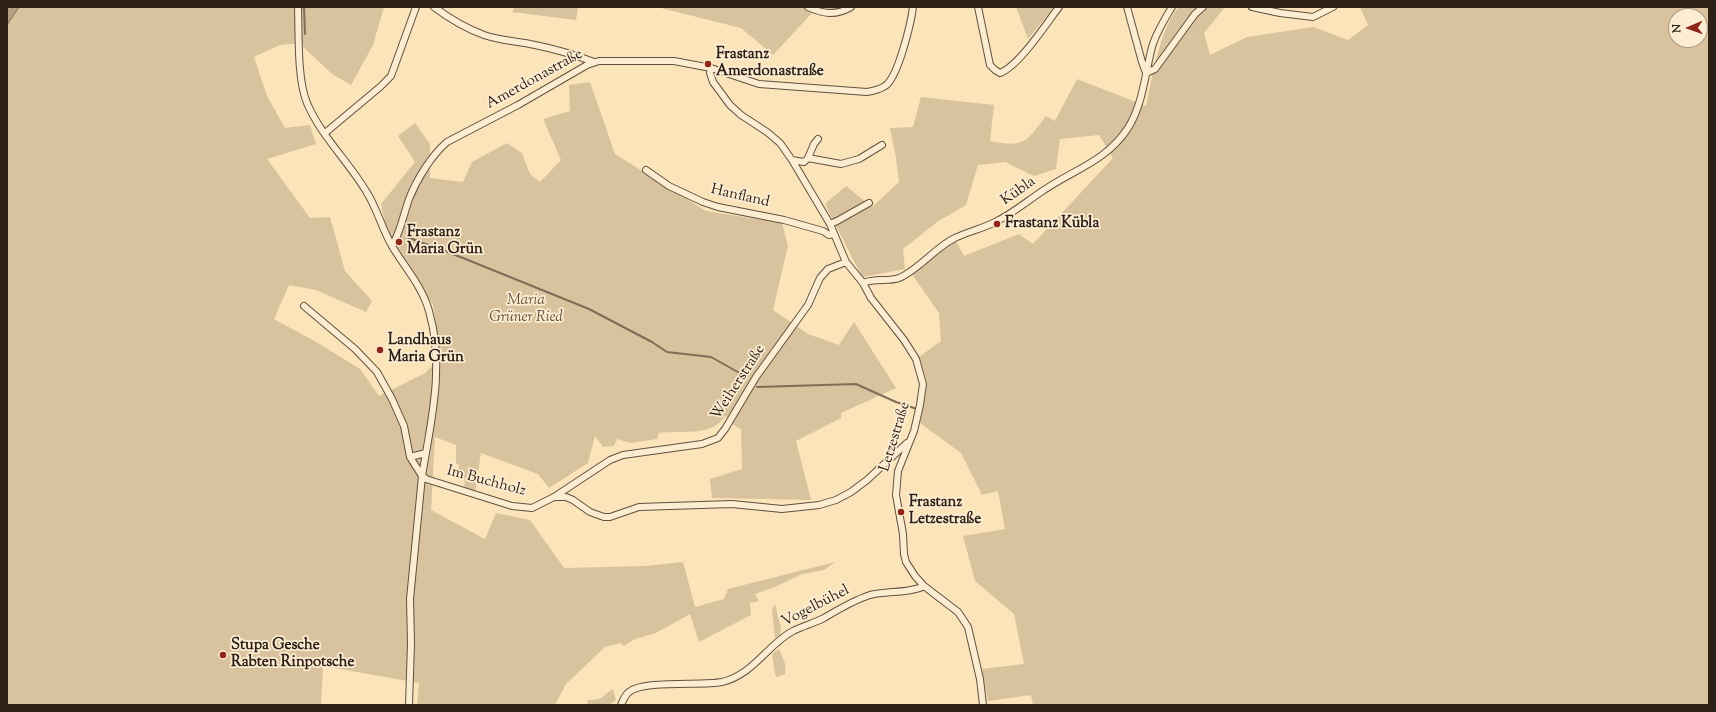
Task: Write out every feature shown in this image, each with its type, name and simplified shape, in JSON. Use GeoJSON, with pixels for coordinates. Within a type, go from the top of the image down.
{"type":"FeatureCollection","features":[{"type":"Feature","properties":{"kind":"street"},"geometry":{"type":"LineString","coordinates":[[298,7],[301,74],[306,101],[325,133],[367,192],[392,246],[424,297],[434,333],[437,359],[435,403],[422,476],[410,599],[411,643],[409,705]]}},
{"type":"Feature","properties":{"kind":"street"},"geometry":{"type":"LineString","coordinates":[[325,133],[391,76],[416,7]]}},
{"type":"Feature","properties":{"kind":"street"},"geometry":{"type":"LineString","coordinates":[[434,7],[449,19],[484,35],[504,40],[534,44],[594,62]]}},
{"type":"Feature","properties":{"kind":"street"},"geometry":{"type":"LineString","coordinates":[[808,7],[825,13],[836,13],[851,7]]}},
{"type":"Feature","properties":{"kind":"street","name":"Amerdonastraße"},"geometry":{"type":"LineString","coordinates":[[392,246],[400,231],[410,199],[426,168],[440,148],[448,142],[513,108],[594,62],[665,60],[711,68],[759,84],[867,92],[886,86],[896,72],[913,7]]}},
{"type":"Feature","properties":{"kind":"street"},"geometry":{"type":"LineString","coordinates":[[978,7],[990,65],[1000,73],[1007,70],[1018,59],[1059,7]]}},
{"type":"Feature","properties":{"kind":"street"},"geometry":{"type":"LineString","coordinates":[[1126,7],[1146,73],[1155,69],[1195,14],[1203,7]]}},
{"type":"Feature","properties":{"kind":"street","name":"Kübla"},"geometry":{"type":"LineString","coordinates":[[863,283],[875,280],[897,279],[905,275],[939,248],[954,239],[984,228],[1006,217],[1041,192],[1103,156],[1121,138],[1132,121],[1142,95],[1152,46],[1158,30],[1172,7]]}},
{"type":"Feature","properties":{"kind":"street"},"geometry":{"type":"LineString","coordinates":[[1252,7],[1286,14],[1313,17],[1333,7]]}},
{"type":"Feature","properties":{"kind":"street","name":"Letzestraße"},"geometry":{"type":"LineString","coordinates":[[711,68],[710,74],[713,82],[730,105],[741,115],[780,143],[792,160],[830,224],[846,262],[863,283],[871,298],[904,340],[916,359],[923,384],[920,405],[914,431],[898,471],[896,495],[906,562],[924,586],[958,612],[968,627],[980,679],[983,705]]}},
{"type":"Feature","properties":{"kind":"street"},"geometry":{"type":"LineString","coordinates":[[792,160],[804,162],[808,158],[814,144],[818,139]]}},
{"type":"Feature","properties":{"kind":"street"},"geometry":{"type":"LineString","coordinates":[[808,158],[841,164],[859,159],[882,145]]}},
{"type":"Feature","properties":{"kind":"street","name":"Hanfland"},"geometry":{"type":"LineString","coordinates":[[646,170],[669,186],[703,202],[718,207],[790,222],[822,231],[829,235],[834,234]]}},
{"type":"Feature","properties":{"kind":"street"},"geometry":{"type":"LineString","coordinates":[[830,224],[869,202]]}},
{"type":"Feature","properties":{"kind":"street","name":"Weiherstraße"},"geometry":{"type":"LineString","coordinates":[[554,497],[610,460],[622,455],[702,444],[718,438],[756,377],[808,305],[820,278],[828,270],[846,262]]}},
{"type":"Feature","properties":{"kind":"street"},"geometry":{"type":"LineString","coordinates":[[304,306],[355,349],[377,372],[392,399],[404,426],[410,458],[422,476]]}},
{"type":"Feature","properties":{"kind":"street"},"geometry":{"type":"LineString","coordinates":[[554,497],[566,497],[574,500],[590,512],[604,517],[638,507],[732,504],[782,509],[819,505],[836,500],[857,488],[868,480],[910,441]]}},
{"type":"Feature","properties":{"kind":"street"},"geometry":{"type":"LineString","coordinates":[[410,458],[426,453]]}},
{"type":"Feature","properties":{"kind":"street","name":"Im Buchholz"},"geometry":{"type":"LineString","coordinates":[[422,476],[426,479],[519,508],[537,506],[554,497]]}},
{"type":"Feature","properties":{"kind":"street","name":"Vogelbühel"},"geometry":{"type":"LineString","coordinates":[[621,705],[629,692],[637,688],[669,684],[712,683],[733,678],[764,656],[787,635],[853,602],[872,595],[899,590],[918,589],[924,586]]}},
{"type":"Feature","properties":{"kind":"green space","name":"Maria Grüner Ried"},"geometry":{"type":"Polygon","coordinates":[[[19,7],[384,7],[373,45],[351,85],[332,74],[299,43],[280,45],[254,57],[267,96],[285,128],[310,125],[316,144],[267,159],[310,218],[330,217],[345,271],[372,301],[366,312],[316,290],[289,285],[274,319],[318,343],[360,369],[379,396],[425,373],[441,357],[433,305],[386,228],[381,204],[415,162],[398,136],[415,123],[430,144],[430,178],[463,182],[472,162],[507,143],[522,153],[530,174],[540,182],[561,160],[543,119],[570,111],[569,85],[590,82],[615,154],[706,211],[782,223],[788,246],[773,310],[808,334],[839,345],[854,322],[896,388],[841,413],[841,418],[796,441],[811,500],[712,498],[710,479],[742,469],[741,429],[732,424],[731,421],[725,416],[717,425],[700,431],[659,433],[657,439],[631,443],[617,439],[614,446],[603,447],[595,436],[588,463],[549,488],[538,474],[481,453],[475,493],[464,488],[465,481],[458,478],[459,465],[456,463],[456,445],[435,437],[431,510],[485,539],[496,513],[530,520],[564,568],[645,566],[683,562],[695,607],[724,599],[728,589],[835,562],[824,570],[802,574],[775,587],[755,594],[759,601],[750,603],[751,615],[699,642],[690,614],[656,633],[635,639],[624,646],[621,643],[605,647],[566,684],[555,705],[417,705],[419,683],[323,666],[321,705],[7,705],[7,25],[19,7]]]}},
{"type":"Feature","properties":{"kind":"green space"},"geometry":{"type":"Polygon","coordinates":[[[515,7],[578,7],[576,20],[512,12],[515,7]]]}},
{"type":"Feature","properties":{"kind":"green space"},"geometry":{"type":"Polygon","coordinates":[[[657,7],[857,7],[836,15],[825,15],[813,12],[773,55],[741,28],[657,7]]]}},
{"type":"Feature","properties":{"kind":"green space"},"geometry":{"type":"Polygon","coordinates":[[[1016,7],[1054,7],[1028,39],[1016,7]]]}},
{"type":"Feature","properties":{"kind":"green space"},"geometry":{"type":"Polygon","coordinates":[[[1179,7],[1225,7],[1204,33],[1210,55],[1247,37],[1313,27],[1348,40],[1368,25],[1360,7],[1709,7],[1709,705],[1033,705],[1031,695],[988,701],[982,669],[1024,664],[1014,614],[975,581],[963,536],[1005,529],[998,491],[982,495],[961,453],[920,423],[927,381],[919,357],[941,341],[939,313],[911,273],[956,241],[964,256],[1019,234],[1033,244],[1113,158],[1099,135],[1060,139],[1056,169],[1034,176],[1005,162],[978,165],[966,205],[937,222],[903,249],[905,269],[862,277],[825,204],[846,186],[872,207],[899,182],[890,128],[913,127],[921,97],[994,105],[990,141],[1011,144],[1024,141],[1029,137],[1046,116],[1055,121],[1077,79],[1146,106],[1154,68],[1172,16],[1179,7]]]}},
{"type":"Feature","properties":{"kind":"green space"},"geometry":{"type":"Polygon","coordinates":[[[775,604],[781,628],[780,635],[775,638],[772,609],[775,604]]]}},
{"type":"Feature","properties":{"kind":"green space"},"geometry":{"type":"Polygon","coordinates":[[[779,649],[784,661],[785,674],[777,677],[775,674],[772,654],[779,649]]]}},
{"type":"Feature","properties":{"kind":"green space"},"geometry":{"type":"Polygon","coordinates":[[[613,689],[616,700],[609,705],[588,705],[587,700],[602,698],[613,689]]]}},
{"type":"Feature","properties":{"kind":"shaded area"},"geometry":{"type":"Polygon","coordinates":[[[7,7],[19,7],[7,25],[7,7]]]}},
{"type":"Feature","properties":{"kind":"waterway"},"geometry":{"type":"LineString","coordinates":[[304,7],[305,34]]}},
{"type":"Feature","properties":{"kind":"waterway"},"geometry":{"type":"LineString","coordinates":[[407,237],[589,309],[652,342],[667,352],[711,357],[745,376]]}},
{"type":"Feature","properties":{"kind":"waterway"},"geometry":{"type":"LineString","coordinates":[[757,387],[856,384],[896,402],[917,409]]}},
{"type":"Feature","properties":{"kind":"place","name":"Frastanz Amerdonastraße"},"geometry":{"type":"Point","coordinates":[708,64]}},
{"type":"Feature","properties":{"kind":"place","name":"Frastanz Kübla"},"geometry":{"type":"Point","coordinates":[997,224]}},
{"type":"Feature","properties":{"kind":"place","name":"Frastanz Maria Grün"},"geometry":{"type":"Point","coordinates":[399,242]}},
{"type":"Feature","properties":{"kind":"place","name":"Landhaus Maria Grün"},"geometry":{"type":"Point","coordinates":[380,350]}},
{"type":"Feature","properties":{"kind":"place","name":"Frastanz Letzestraße"},"geometry":{"type":"Point","coordinates":[901,512]}},
{"type":"Feature","properties":{"kind":"place","name":"Stupa Gesche Rabten Rinpotsche"},"geometry":{"type":"Point","coordinates":[223,655]}}]}
